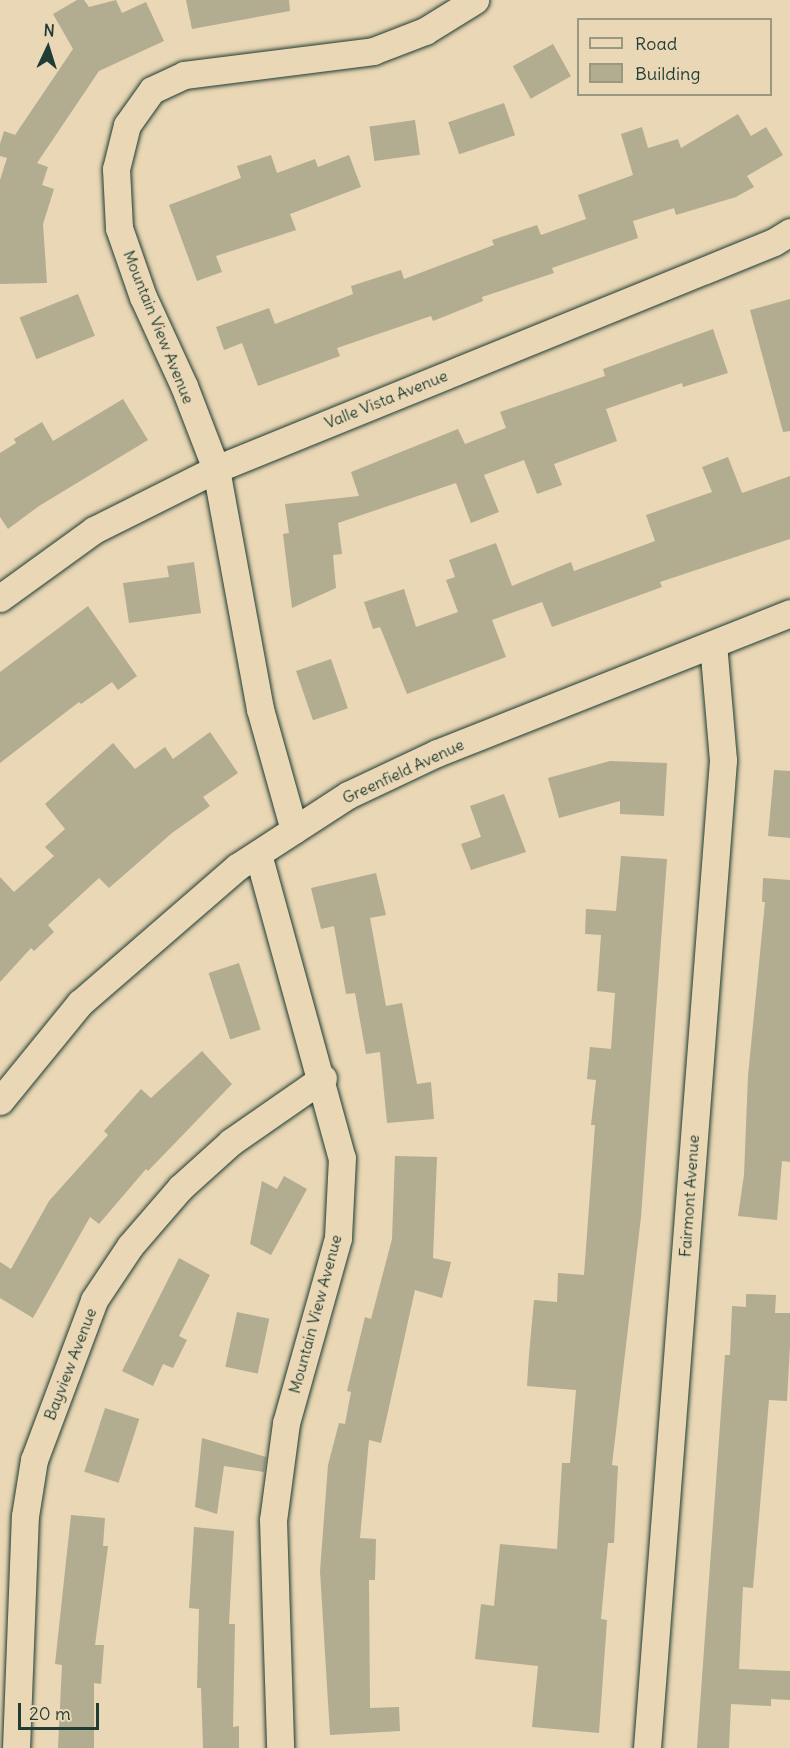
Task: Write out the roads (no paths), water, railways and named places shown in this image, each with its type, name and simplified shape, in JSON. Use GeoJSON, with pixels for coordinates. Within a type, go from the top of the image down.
{"type":"FeatureCollection","features":[{"type":"Feature","properties":{"kind":"street","name":"Mountain View Avenue"},"geometry":{"type":"LineString","coordinates":[[294,830],[260,709],[216,469],[184,387],[143,297],[119,228],[116,169],[127,124],[152,90],[184,75],[373,51],[425,31],[475,0]]}},
{"type":"Feature","properties":{"kind":"street","name":"Valle Vista Avenue"},"geometry":{"type":"LineString","coordinates":[[0,598],[94,530],[216,469],[774,242],[790,232]]}},
{"type":"Feature","properties":{"kind":"street","name":"Greenfield Avenue"},"geometry":{"type":"LineString","coordinates":[[0,1101],[80,1003],[258,854],[348,795],[437,753],[790,613]]}},
{"type":"Feature","properties":{"kind":"street","name":"Fairmont Avenue"},"geometry":{"type":"LineString","coordinates":[[647,1748],[723,760],[713,644]]}},
{"type":"Feature","properties":{"kind":"street","name":"Mountain View Avenue"},"geometry":{"type":"LineString","coordinates":[[258,854],[323,1078],[342,1158],[338,1238],[286,1423],[273,1520],[280,1748]]}},
{"type":"Feature","properties":{"kind":"street","name":"Bayview Avenue"},"geometry":{"type":"LineString","coordinates":[[16,1748],[25,1516],[34,1460],[94,1300],[130,1246],[180,1188],[231,1142],[323,1078]]}}]}
